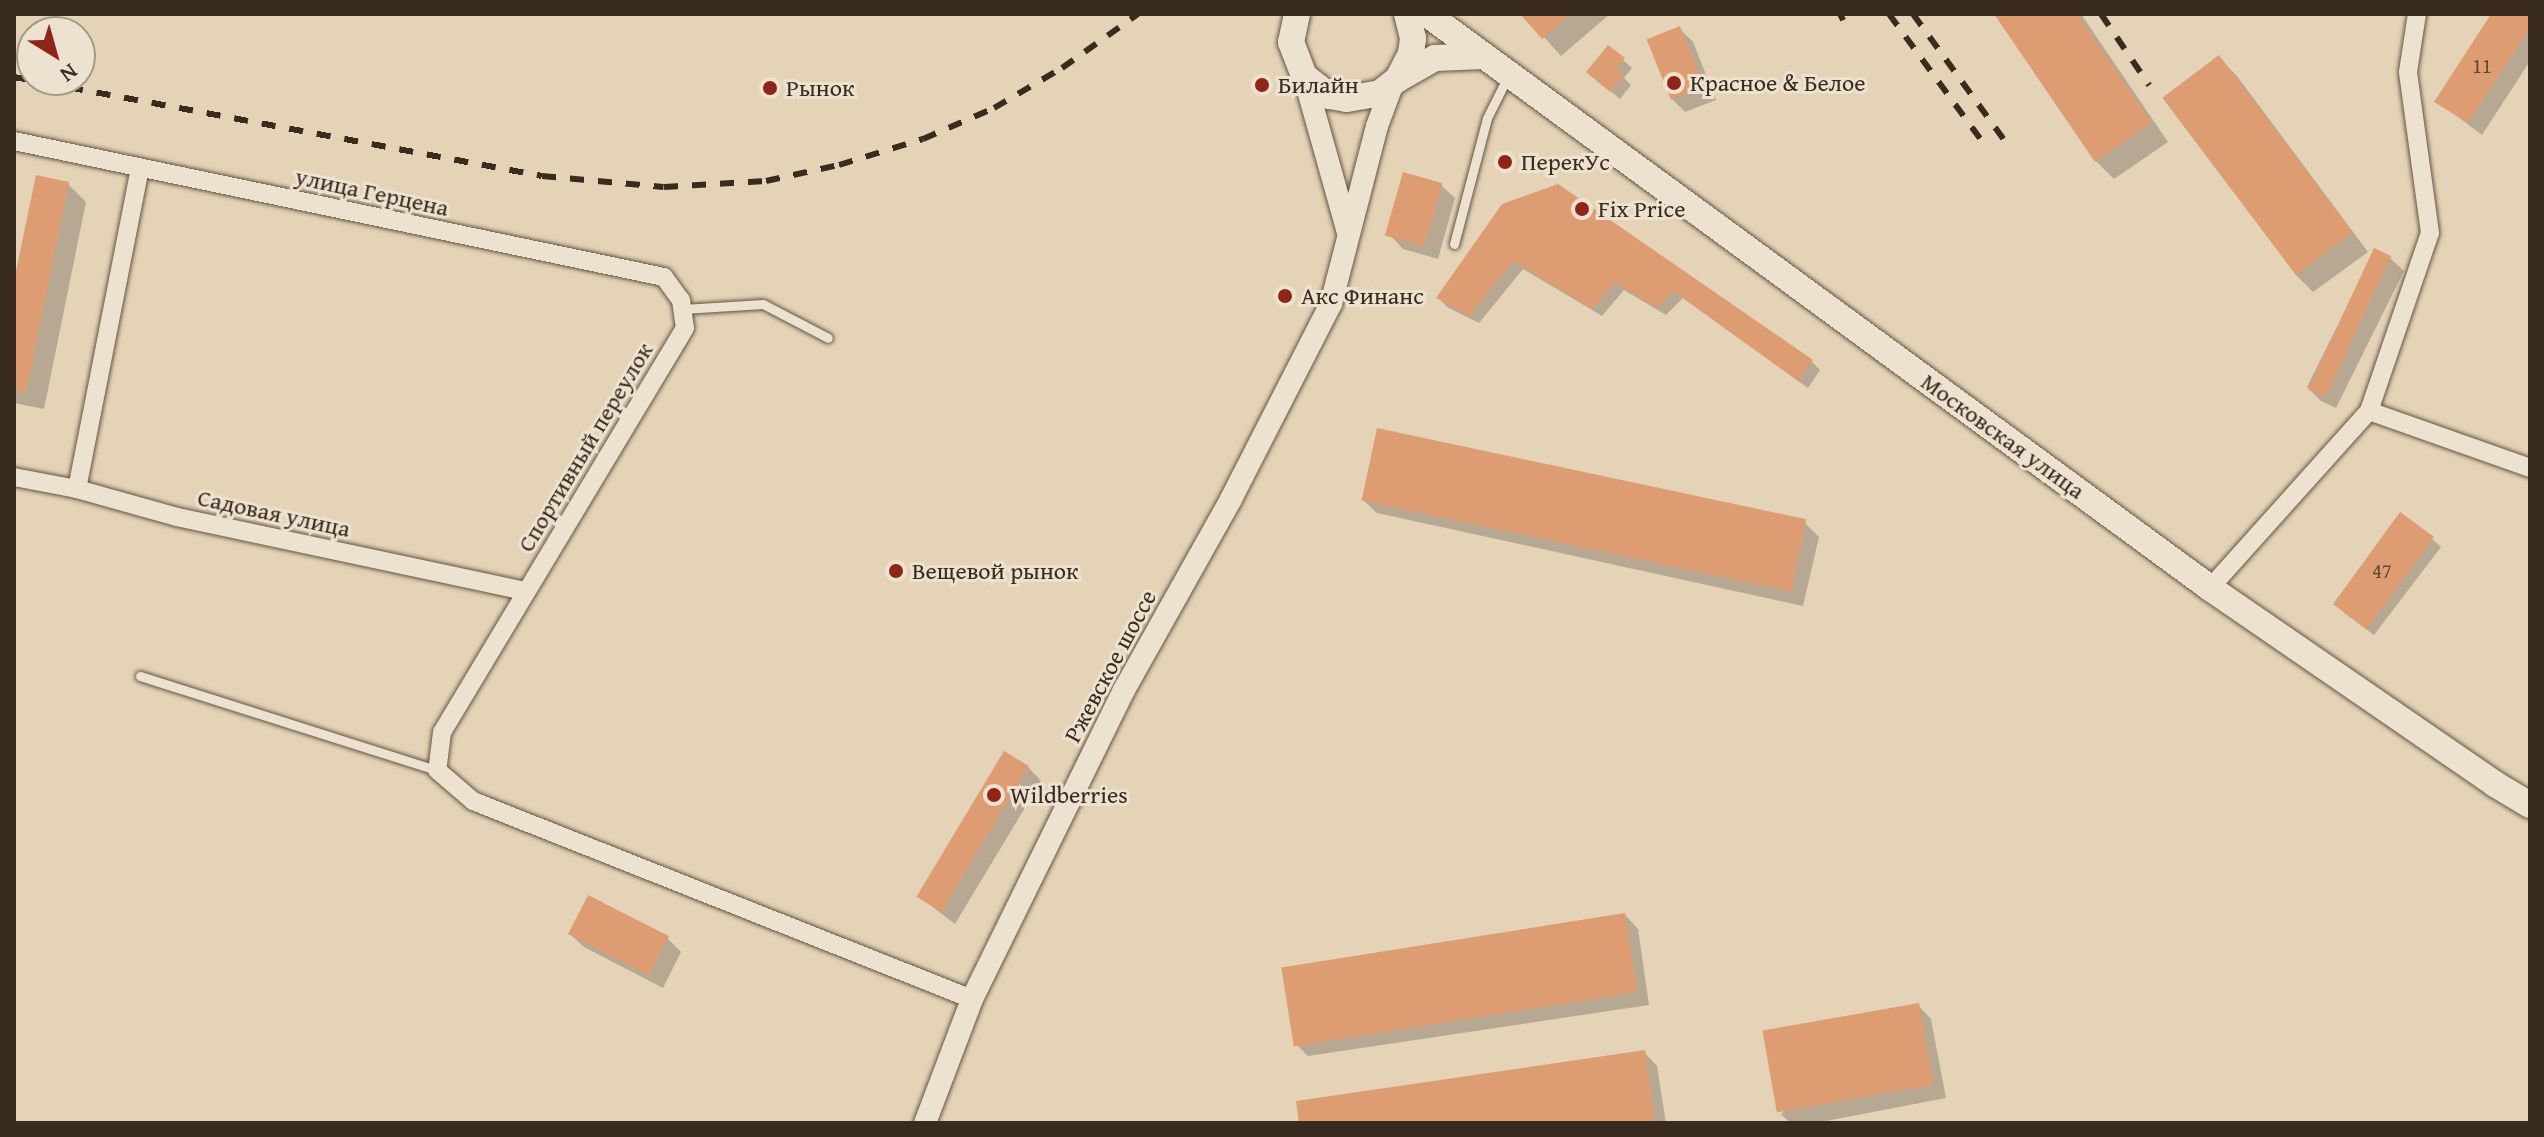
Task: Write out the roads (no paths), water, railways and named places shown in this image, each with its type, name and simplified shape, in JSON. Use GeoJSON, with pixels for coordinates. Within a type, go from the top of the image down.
{"type":"FeatureCollection","features":[{"type":"Feature","properties":{"kind":"main road"},"geometry":{"type":"LineString","coordinates":[[1297,14],[1291,42],[1304,76],[1330,96],[1364,99],[1435,58],[1483,56]]}},
{"type":"Feature","properties":{"kind":"main road"},"geometry":{"type":"LineString","coordinates":[[1396,81],[1411,53],[1413,38],[1407,14]]}},
{"type":"Feature","properties":{"kind":"main road","name":"Московская улица"},"geometry":{"type":"LineString","coordinates":[[1427,14],[2210,588],[2530,805]]}},
{"type":"Feature","properties":{"kind":"street"},"geometry":{"type":"LineString","coordinates":[[2210,588],[2369,411],[2430,233],[2408,72],[2417,14]]}},
{"type":"Feature","properties":{"kind":"street"},"geometry":{"type":"LineString","coordinates":[[1304,76],[1349,238]]}},
{"type":"Feature","properties":{"kind":"street","name":"Ржевское шоссе"},"geometry":{"type":"LineString","coordinates":[[925,1123],[972,999],[1124,690],[1231,499],[1331,304],[1377,126],[1396,81]]}},
{"type":"Feature","properties":{"kind":"street","name":"улица Герцена"},"geometry":{"type":"LineString","coordinates":[[14,141],[664,277],[681,300],[685,328]]}},
{"type":"Feature","properties":{"kind":"street"},"geometry":{"type":"LineString","coordinates":[[77,489],[140,168]]}},
{"type":"Feature","properties":{"kind":"street","name":"Спортивный переулок"},"geometry":{"type":"LineString","coordinates":[[437,770],[442,732],[685,328]]}},
{"type":"Feature","properties":{"kind":"street"},"geometry":{"type":"LineString","coordinates":[[2369,411],[2530,468]]}},
{"type":"Feature","properties":{"kind":"street","name":"Садовая улица"},"geometry":{"type":"LineString","coordinates":[[14,477],[77,489],[177,517],[526,591]]}},
{"type":"Feature","properties":{"kind":"street"},"geometry":{"type":"LineString","coordinates":[[437,770],[473,801],[972,999]]}},
{"type":"Feature","properties":{"kind":"lane"},"geometry":{"type":"LineString","coordinates":[[1454,244],[1487,118],[1509,75]]}},
{"type":"Feature","properties":{"kind":"lane"},"geometry":{"type":"LineString","coordinates":[[683,309],[763,304],[828,338]]}},
{"type":"Feature","properties":{"kind":"lane"},"geometry":{"type":"LineString","coordinates":[[140,676],[437,770]]}},
{"type":"Feature","properties":{"kind":"railway"},"geometry":{"type":"LineString","coordinates":[[14,77],[542,176],[664,187],[766,181],[839,165],[923,139],[994,108],[1062,68],[1138,14]]}},
{"type":"Feature","properties":{"kind":"railway"},"geometry":{"type":"LineString","coordinates":[[1840,14],[1843,20]]}},
{"type":"Feature","properties":{"kind":"railway"},"geometry":{"type":"LineString","coordinates":[[1889,14],[1982,141]]}},
{"type":"Feature","properties":{"kind":"railway"},"geometry":{"type":"LineString","coordinates":[[1913,14],[2008,145]]}},
{"type":"Feature","properties":{"kind":"railway"},"geometry":{"type":"LineString","coordinates":[[2101,14],[2149,85]]}},
{"type":"Feature","properties":{"kind":"place","name":"Красное & Белое"},"geometry":{"type":"Point","coordinates":[1674,83]}},
{"type":"Feature","properties":{"kind":"place","name":"Билайн"},"geometry":{"type":"Point","coordinates":[1262,85]}},
{"type":"Feature","properties":{"kind":"place","name":"Рынок"},"geometry":{"type":"Point","coordinates":[770,88]}},
{"type":"Feature","properties":{"kind":"place","name":"ПерекУс"},"geometry":{"type":"Point","coordinates":[1505,162]}},
{"type":"Feature","properties":{"kind":"place","name":"Fix Price"},"geometry":{"type":"Point","coordinates":[1582,209]}},
{"type":"Feature","properties":{"kind":"place","name":"Акс Финанс"},"geometry":{"type":"Point","coordinates":[1285,296]}},
{"type":"Feature","properties":{"kind":"place","name":"Вещевой рынок"},"geometry":{"type":"Point","coordinates":[896,571]}},
{"type":"Feature","properties":{"kind":"place","name":"Wildberries"},"geometry":{"type":"Point","coordinates":[994,795]}}]}
